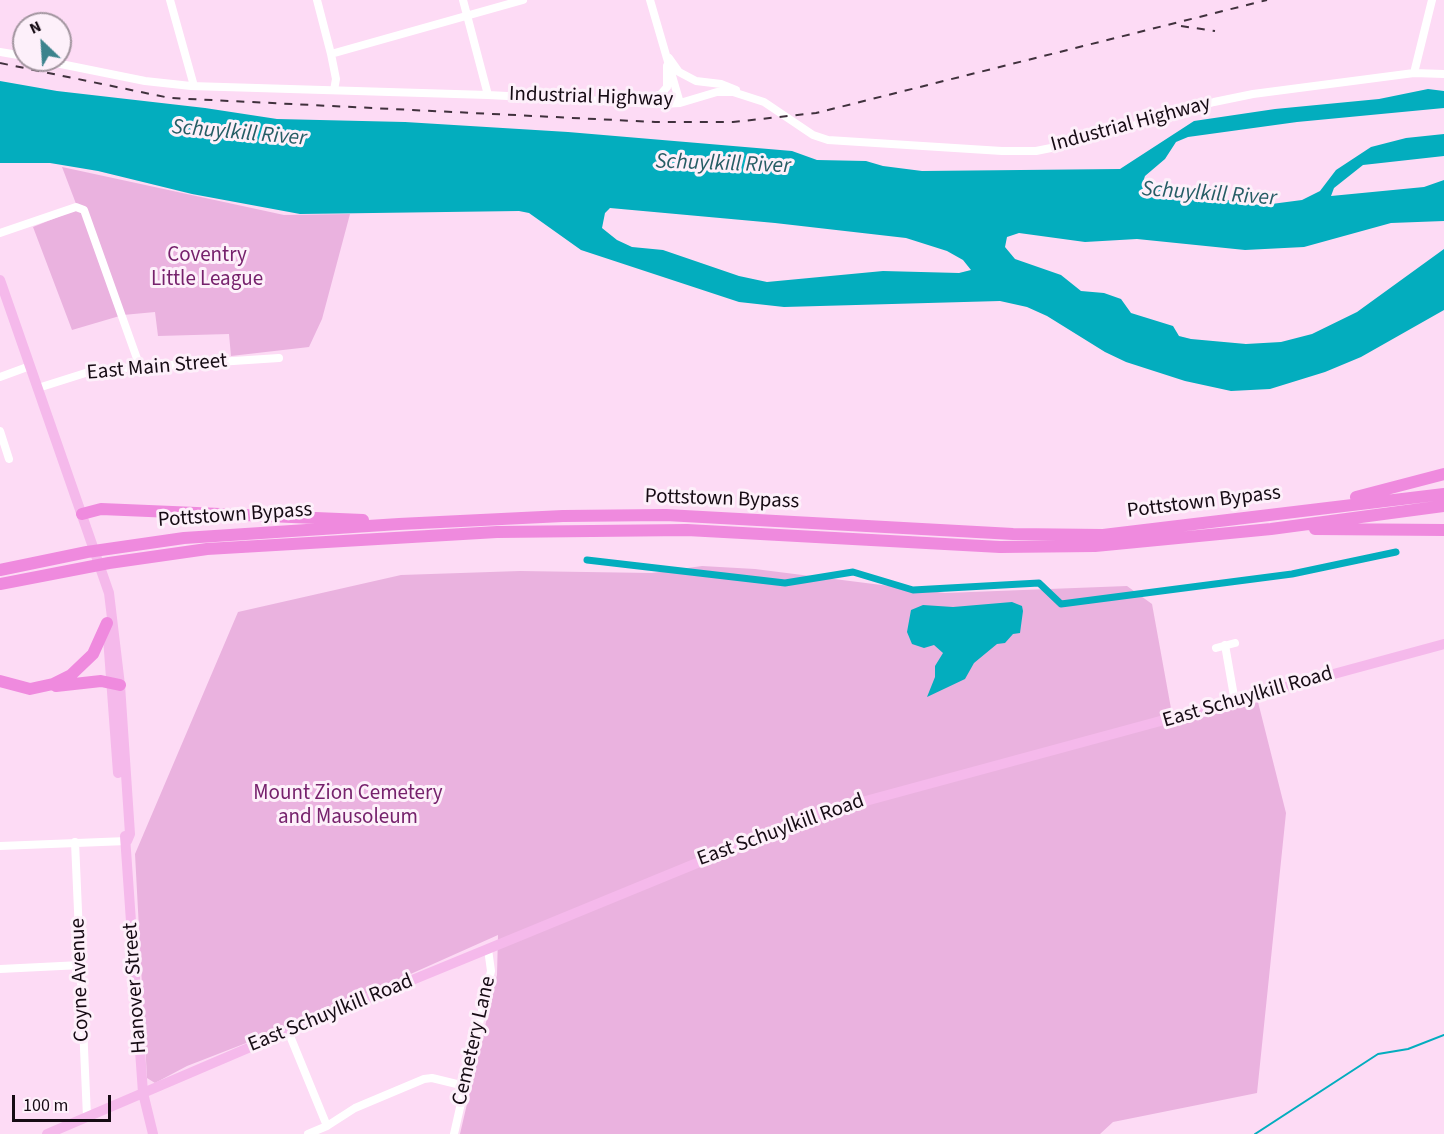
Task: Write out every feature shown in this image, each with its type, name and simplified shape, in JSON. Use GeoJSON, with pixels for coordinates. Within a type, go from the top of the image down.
{"type":"FeatureCollection","features":[{"type":"Feature","properties":{"kind":"highway"},"geometry":{"type":"LineString","coordinates":[[1210,522],[1368,495],[1444,474]]}},
{"type":"Feature","properties":{"kind":"highway","name":"Pottstown Bypass"},"geometry":{"type":"LineString","coordinates":[[0,570],[104,549],[207,536],[399,524],[563,516],[666,515],[1013,534],[1103,535],[1444,494]]}},
{"type":"Feature","properties":{"kind":"highway","name":"Pottstown Bypass"},"geometry":{"type":"LineString","coordinates":[[0,584],[91,566],[106,568],[207,549],[558,530],[687,530],[950,545],[1043,547],[1143,543],[1444,506]]}},
{"type":"Feature","properties":{"kind":"highway"},"geometry":{"type":"LineString","coordinates":[[82,514],[101,509],[183,511],[399,524]]}},
{"type":"Feature","properties":{"kind":"highway"},"geometry":{"type":"LineString","coordinates":[[1271,529],[1444,530]]}},
{"type":"Feature","properties":{"kind":"highway"},"geometry":{"type":"LineString","coordinates":[[0,590],[21,585],[27,578]]}},
{"type":"Feature","properties":{"kind":"highway"},"geometry":{"type":"LineString","coordinates":[[30,689],[53,684],[76,672],[93,654],[107,623]]}},
{"type":"Feature","properties":{"kind":"highway"},"geometry":{"type":"LineString","coordinates":[[0,681],[30,689],[100,681],[116,684]]}},
{"type":"Feature","properties":{"kind":"main road","name":"Hanover Street"},"geometry":{"type":"LineString","coordinates":[[0,280],[82,514],[106,568],[114,620],[116,684]]}},
{"type":"Feature","properties":{"kind":"main road","name":"Hanover Street"},"geometry":{"type":"LineString","coordinates":[[106,568],[107,623],[116,684],[130,834],[127,841],[143,1093],[153,1134]]}},
{"type":"Feature","properties":{"kind":"main road","name":"East Schuylkill Road"},"geometry":{"type":"LineString","coordinates":[[47,1134],[288,1031],[773,830],[823,812],[1444,644]]}},
{"type":"Feature","properties":{"kind":"street"},"geometry":{"type":"LineString","coordinates":[[170,0],[194,86]]}},
{"type":"Feature","properties":{"kind":"street"},"geometry":{"type":"LineString","coordinates":[[316,0],[332,54],[336,79],[334,90]]}},
{"type":"Feature","properties":{"kind":"street"},"geometry":{"type":"LineString","coordinates":[[464,0],[488,95]]}},
{"type":"Feature","properties":{"kind":"street"},"geometry":{"type":"LineString","coordinates":[[332,54],[523,0]]}},
{"type":"Feature","properties":{"kind":"street"},"geometry":{"type":"LineString","coordinates":[[650,0],[680,103]]}},
{"type":"Feature","properties":{"kind":"street"},"geometry":{"type":"LineString","coordinates":[[1414,73],[1432,0]]}},
{"type":"Feature","properties":{"kind":"street"},"geometry":{"type":"LineString","coordinates":[[667,54],[679,72],[696,81],[721,84],[756,98]]}},
{"type":"Feature","properties":{"kind":"street"},"geometry":{"type":"LineString","coordinates":[[628,101],[652,99],[667,87],[667,54]]}},
{"type":"Feature","properties":{"kind":"street","name":"Industrial Highway"},"geometry":{"type":"LineString","coordinates":[[72,66],[145,81],[194,86],[680,103],[717,92],[733,92],[756,98],[813,135],[828,140],[1036,151],[1071,144],[1223,100],[1414,73],[1444,74]]}},
{"type":"Feature","properties":{"kind":"street"},"geometry":{"type":"LineString","coordinates":[[0,233],[76,207],[81,208],[105,265],[140,367]]}},
{"type":"Feature","properties":{"kind":"street","name":"East Main Street"},"geometry":{"type":"LineString","coordinates":[[38,388],[96,370],[279,358]]}},
{"type":"Feature","properties":{"kind":"street"},"geometry":{"type":"LineString","coordinates":[[0,377],[30,366]]}},
{"type":"Feature","properties":{"kind":"street"},"geometry":{"type":"LineString","coordinates":[[0,431],[9,459]]}},
{"type":"Feature","properties":{"kind":"street"},"geometry":{"type":"LineString","coordinates":[[1235,643],[1220,646],[1235,702]]}},
{"type":"Feature","properties":{"kind":"street"},"geometry":{"type":"LineString","coordinates":[[0,846],[127,841]]}},
{"type":"Feature","properties":{"kind":"street","name":"Coyne Avenue"},"geometry":{"type":"LineString","coordinates":[[75,842],[87,1117]]}},
{"type":"Feature","properties":{"kind":"street","name":"Cemetery Lane"},"geometry":{"type":"LineString","coordinates":[[454,1134],[491,971],[488,949]]}},
{"type":"Feature","properties":{"kind":"street"},"geometry":{"type":"LineString","coordinates":[[0,969],[81,965]]}},
{"type":"Feature","properties":{"kind":"street"},"geometry":{"type":"LineString","coordinates":[[288,1031],[327,1126]]}},
{"type":"Feature","properties":{"kind":"street"},"geometry":{"type":"LineString","coordinates":[[308,1134],[327,1126],[355,1108],[424,1079],[432,1078],[465,1086]]}},
{"type":"Feature","properties":{"kind":"green space","name":"Coventry Little League"},"geometry":{"type":"Polygon","coordinates":[[[62,167],[284,215],[350,214],[322,319],[309,347],[231,356],[229,334],[158,336],[155,312],[123,315],[72,330],[33,227],[78,209],[62,167]]]}},
{"type":"Feature","properties":{"kind":"green space","name":"Mount Zion Cemetery and Mausoleum"},"geometry":{"type":"Polygon","coordinates":[[[702,566],[755,569],[945,593],[1127,586],[1152,604],[1174,725],[1258,702],[1286,813],[1257,1093],[1113,1122],[1100,1134],[460,1134],[497,975],[498,935],[321,1014],[187,1066],[155,1083],[147,1078],[135,854],[238,612],[401,575],[520,571],[652,573],[702,566]]]}},
{"type":"Feature","properties":{"kind":"water","name":"Schuylkill River"},"geometry":{"type":"Polygon","coordinates":[[[0,81],[57,91],[205,108],[277,119],[405,122],[568,132],[792,151],[817,160],[866,161],[883,166],[922,171],[1120,169],[1194,121],[1275,109],[1379,99],[1428,89],[1444,91],[1444,108],[1297,122],[1188,137],[1176,142],[1165,159],[1145,176],[1143,182],[1246,204],[1264,205],[1302,200],[1320,191],[1336,170],[1371,147],[1406,138],[1444,134],[1444,156],[1363,165],[1334,188],[1331,196],[1424,187],[1444,180],[1444,221],[1391,223],[1304,247],[1245,250],[1137,239],[1085,242],[1019,233],[1007,237],[1005,247],[1015,259],[1061,275],[1081,291],[1104,293],[1121,299],[1131,313],[1173,326],[1179,336],[1191,339],[1246,344],[1281,342],[1312,334],[1357,312],[1444,249],[1444,310],[1361,357],[1325,372],[1270,389],[1231,391],[1185,381],[1126,362],[1105,352],[1047,316],[1027,307],[1000,301],[784,307],[739,302],[581,250],[529,213],[519,211],[300,214],[192,194],[98,171],[50,163],[0,163],[0,81]],[[610,208],[605,213],[602,228],[617,240],[632,247],[663,250],[739,276],[767,282],[883,271],[959,273],[971,270],[963,260],[947,251],[906,238],[610,208]]]}},
{"type":"Feature","properties":{"kind":"water"},"geometry":{"type":"Polygon","coordinates":[[[1012,602],[1022,606],[1020,633],[1013,634],[1005,643],[997,644],[974,663],[965,679],[927,697],[935,677],[935,666],[943,653],[934,645],[924,648],[912,644],[907,632],[911,610],[923,605],[953,607],[1012,602]]]}},
{"type":"Feature","properties":{"kind":"waterway"},"geometry":{"type":"LineString","coordinates":[[587,560],[785,583],[853,572],[913,590],[1039,583],[1061,604],[1292,574],[1396,552]]}},
{"type":"Feature","properties":{"kind":"waterway"},"geometry":{"type":"LineString","coordinates":[[1255,1134],[1378,1054],[1408,1049],[1444,1035]]}},
{"type":"Feature","properties":{"kind":"railway"},"geometry":{"type":"LineString","coordinates":[[0,63],[170,98],[655,122],[733,122],[816,113],[1267,0]]}},
{"type":"Feature","properties":{"kind":"railway"},"geometry":{"type":"LineString","coordinates":[[1181,26],[1215,31]]}}]}
